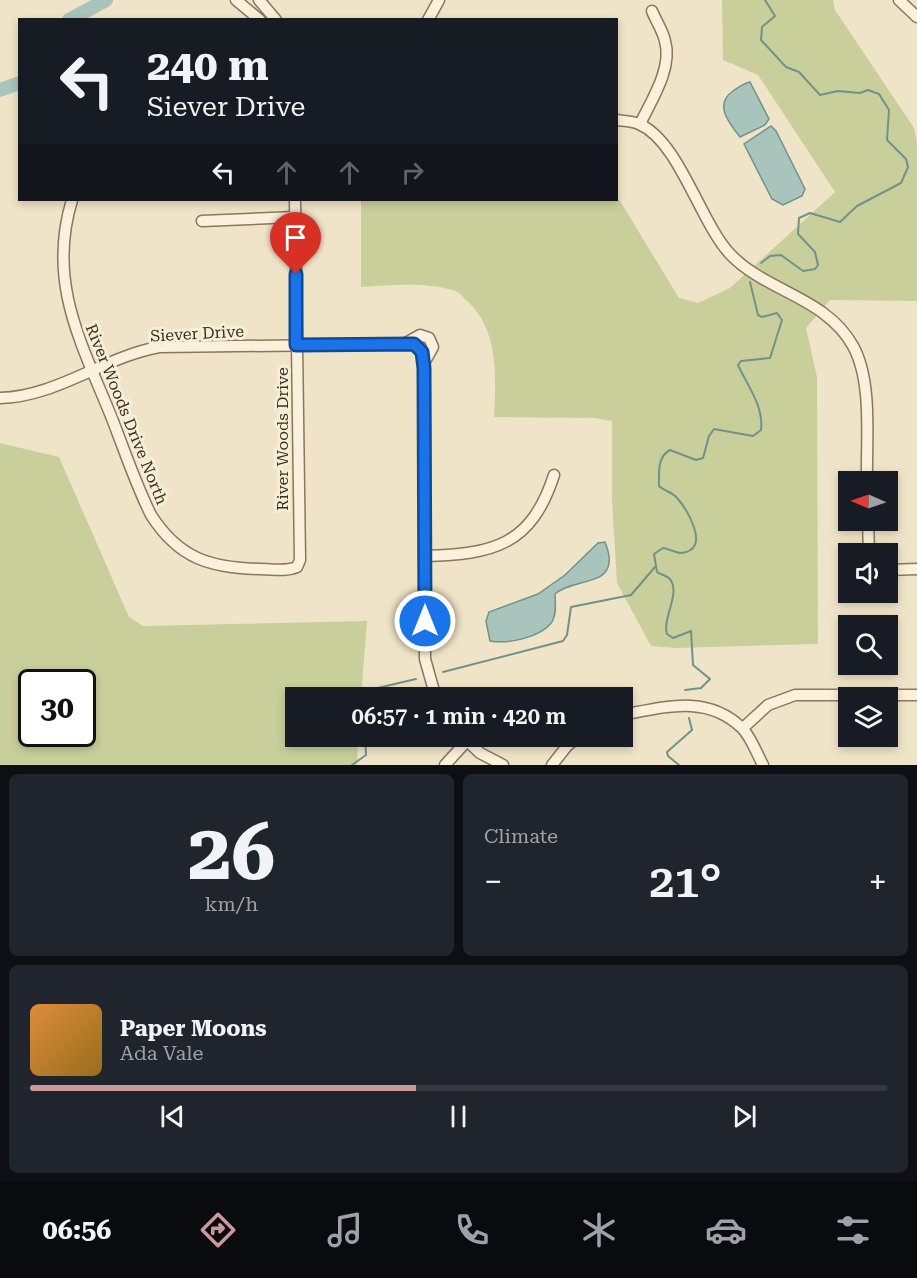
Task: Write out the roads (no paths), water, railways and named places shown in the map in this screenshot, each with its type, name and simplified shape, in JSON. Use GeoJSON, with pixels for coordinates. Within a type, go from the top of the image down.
{"type":"FeatureCollection","features":[{"type":"Feature","properties":{"kind":"street"},"geometry":{"type":"LineString","coordinates":[[236,0],[258,18]]}},
{"type":"Feature","properties":{"kind":"street"},"geometry":{"type":"LineString","coordinates":[[259,0],[274,18]]}},
{"type":"Feature","properties":{"kind":"street"},"geometry":{"type":"LineString","coordinates":[[429,18],[439,0]]}},
{"type":"Feature","properties":{"kind":"street"},"geometry":{"type":"LineString","coordinates":[[899,0],[917,17]]}},
{"type":"Feature","properties":{"kind":"street"},"geometry":{"type":"LineString","coordinates":[[640,124],[663,72],[665,57],[666,42],[652,11]]}},
{"type":"Feature","properties":{"kind":"street"},"geometry":{"type":"LineString","coordinates":[[618,120],[640,124],[668,150],[729,253],[745,266],[827,315],[853,346],[865,380],[867,471]]}},
{"type":"Feature","properties":{"kind":"street","name":"River Woods Drive North"},"geometry":{"type":"LineString","coordinates":[[72,201],[64,226],[63,279],[68,307],[146,506],[170,540],[191,556],[216,566],[294,568]]}},
{"type":"Feature","properties":{"kind":"street","name":"River Woods Drive"},"geometry":{"type":"LineString","coordinates":[[294,568],[300,560],[295,201]]}},
{"type":"Feature","properties":{"kind":"street"},"geometry":{"type":"LineString","coordinates":[[202,221],[295,218]]}},
{"type":"Feature","properties":{"kind":"street","name":"Siever Drive"},"geometry":{"type":"LineString","coordinates":[[404,344],[420,335],[429,338],[433,347],[424,363]]}},
{"type":"Feature","properties":{"kind":"street","name":"Siever Drive"},"geometry":{"type":"LineString","coordinates":[[0,398],[33,394],[135,353],[159,347],[404,344],[417,346],[424,363]]}},
{"type":"Feature","properties":{"kind":"street"},"geometry":{"type":"LineString","coordinates":[[424,363],[425,659],[433,687]]}},
{"type":"Feature","properties":{"kind":"street"},"geometry":{"type":"LineString","coordinates":[[425,556],[476,553],[505,543],[520,533],[535,516],[546,500],[554,475]]}},
{"type":"Feature","properties":{"kind":"street"},"geometry":{"type":"LineString","coordinates":[[898,570],[917,569]]}},
{"type":"Feature","properties":{"kind":"street"},"geometry":{"type":"LineString","coordinates":[[743,728],[768,705],[795,695],[917,695]]}},
{"type":"Feature","properties":{"kind":"street"},"geometry":{"type":"LineString","coordinates":[[633,713],[677,704],[693,705],[724,715],[743,728],[763,765]]}},
{"type":"Feature","properties":{"kind":"street"},"geometry":{"type":"LineString","coordinates":[[446,765],[458,747]]}},
{"type":"Feature","properties":{"kind":"street"},"geometry":{"type":"LineString","coordinates":[[476,747],[503,765]]}},
{"type":"Feature","properties":{"kind":"street"},"geometry":{"type":"LineString","coordinates":[[552,765],[566,747]]}},
{"type":"Feature","properties":{"kind":"water"},"geometry":{"type":"Polygon","coordinates":[[[750,82],[769,119],[765,125],[740,137],[725,113],[724,102],[733,91],[750,82]]]}},
{"type":"Feature","properties":{"kind":"water"},"geometry":{"type":"Polygon","coordinates":[[[771,126],[776,131],[805,189],[802,196],[783,205],[772,199],[744,144],[771,126]]]}},
{"type":"Feature","properties":{"kind":"water"},"geometry":{"type":"Polygon","coordinates":[[[605,542],[609,557],[608,567],[595,579],[555,594],[555,615],[547,628],[523,639],[506,642],[490,641],[486,621],[489,612],[538,594],[565,575],[598,543],[605,542]]]}},
{"type":"Feature","properties":{"kind":"waterway"},"geometry":{"type":"LineString","coordinates":[[73,18],[106,0]]}},
{"type":"Feature","properties":{"kind":"waterway"},"geometry":{"type":"LineString","coordinates":[[761,263],[770,256],[781,255],[803,271],[815,269],[818,265],[815,252],[798,234],[799,218],[810,213],[840,222],[857,206],[901,183],[908,167],[906,159],[887,140],[889,110],[879,94],[868,90],[860,93],[838,91],[820,95],[799,72],[786,67],[761,40],[762,27],[775,16],[765,0]]}},
{"type":"Feature","properties":{"kind":"waterway"},"geometry":{"type":"LineString","coordinates":[[0,90],[18,84]]}},
{"type":"Feature","properties":{"kind":"waterway"},"geometry":{"type":"LineString","coordinates":[[685,690],[701,688],[710,679],[693,665],[691,631],[673,638],[667,634],[673,585],[670,579],[657,572],[654,554],[663,548],[681,553],[690,550],[695,545],[696,537],[691,520],[682,504],[674,495],[659,486],[660,466],[663,457],[670,450],[696,460],[703,458],[709,436],[714,429],[753,436],[761,430],[757,404],[738,365],[741,361],[770,358],[782,320],[777,313],[762,317],[758,315],[750,282]]}},
{"type":"Feature","properties":{"kind":"waterway"},"geometry":{"type":"LineString","coordinates":[[443,672],[563,641],[567,635],[571,607],[631,595],[655,567]]}},
{"type":"Feature","properties":{"kind":"waterway"},"geometry":{"type":"LineString","coordinates":[[382,687],[416,679]]}},
{"type":"Feature","properties":{"kind":"waterway"},"geometry":{"type":"LineString","coordinates":[[679,765],[668,756],[667,752],[692,730],[689,718]]}},
{"type":"Feature","properties":{"kind":"waterway"},"geometry":{"type":"LineString","coordinates":[[352,765],[366,755],[366,747]]}}]}
